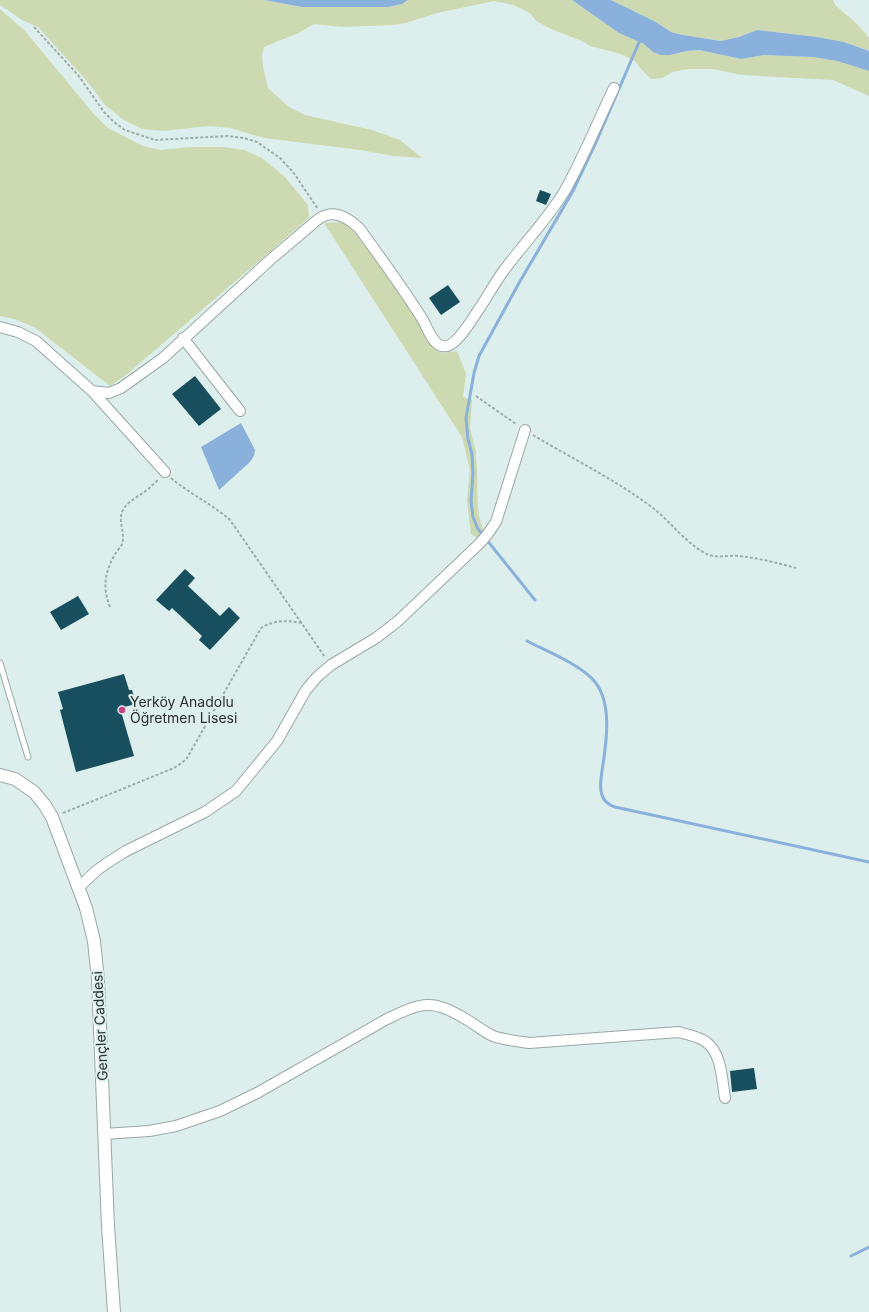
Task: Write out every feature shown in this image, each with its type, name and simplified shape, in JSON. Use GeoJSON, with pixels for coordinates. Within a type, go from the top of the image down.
{"type":"FeatureCollection","features":[{"type":"Feature","properties":{"kind":"street"},"geometry":{"type":"LineString","coordinates":[[92,392],[109,393],[121,388],[163,358],[183,338],[270,260],[322,216],[334,214],[341,215],[350,220],[359,228],[412,303],[434,340],[440,346],[445,347],[451,345],[464,331],[504,270],[552,209],[564,191],[614,88]]}},
{"type":"Feature","properties":{"kind":"street"},"geometry":{"type":"LineString","coordinates":[[0,327],[18,332],[36,342],[92,392],[165,472]]}},
{"type":"Feature","properties":{"kind":"street"},"geometry":{"type":"LineString","coordinates":[[183,338],[240,411]]}},
{"type":"Feature","properties":{"kind":"street"},"geometry":{"type":"LineString","coordinates":[[79,887],[96,871],[126,851],[205,812],[236,791],[277,741],[306,690],[317,677],[331,665],[376,638],[398,621],[479,544],[496,522],[525,430]]}},
{"type":"Feature","properties":{"kind":"street","name":"Gençler Caddesi"},"geometry":{"type":"LineString","coordinates":[[0,775],[15,779],[34,792],[52,817],[79,887],[94,941],[98,980],[108,1226],[114,1312]]}},
{"type":"Feature","properties":{"kind":"street"},"geometry":{"type":"LineString","coordinates":[[104,1134],[149,1131],[176,1126],[220,1111],[257,1093],[407,1009],[434,1004],[445,1008],[492,1035],[507,1040],[528,1043],[679,1032],[695,1037],[707,1043],[714,1051],[718,1062],[725,1098]]}},
{"type":"Feature","properties":{"kind":"lane"},"geometry":{"type":"LineString","coordinates":[[0,664],[28,757]]}},
{"type":"Feature","properties":{"kind":"path"},"geometry":{"type":"LineString","coordinates":[[34,27],[78,75],[104,112],[125,130],[156,140],[228,136],[244,138],[257,142],[280,158],[293,172],[322,216]]}},
{"type":"Feature","properties":{"kind":"path"},"geometry":{"type":"LineString","coordinates":[[476,396],[525,430],[613,481],[646,503],[695,546],[704,552],[711,555],[739,556],[766,560],[796,568]]}},
{"type":"Feature","properties":{"kind":"path"},"geometry":{"type":"LineString","coordinates":[[110,607],[105,587],[106,575],[122,543],[123,534],[121,520],[123,510],[130,502],[149,489],[165,472],[184,489],[218,510],[230,520],[331,665]]}},
{"type":"Feature","properties":{"kind":"path"},"geometry":{"type":"LineString","coordinates":[[52,817],[174,768],[183,762],[187,758],[261,628],[269,623],[279,621],[288,620],[302,623]]}},
{"type":"Feature","properties":{"kind":"green space"},"geometry":{"type":"Polygon","coordinates":[[[0,0],[264,0],[302,7],[388,7],[402,4],[408,0],[572,0],[619,33],[644,44],[653,51],[670,55],[699,50],[741,59],[764,55],[813,57],[837,61],[869,71],[869,96],[833,80],[741,75],[713,69],[688,69],[673,72],[662,78],[651,79],[636,62],[621,54],[590,46],[536,21],[531,14],[524,10],[513,5],[494,1],[437,13],[406,23],[392,25],[342,27],[314,24],[297,34],[264,47],[262,56],[263,67],[268,88],[289,107],[305,115],[372,130],[400,140],[422,158],[394,156],[360,150],[264,138],[230,128],[209,126],[163,131],[142,129],[124,120],[105,105],[87,81],[38,27],[22,20],[0,5],[0,0]]]}},
{"type":"Feature","properties":{"kind":"green space"},"geometry":{"type":"Polygon","coordinates":[[[611,0],[833,0],[835,5],[856,23],[869,38],[869,51],[844,42],[817,37],[757,30],[739,37],[721,41],[683,35],[671,32],[656,22],[611,0]]]}},
{"type":"Feature","properties":{"kind":"green space"},"geometry":{"type":"Polygon","coordinates":[[[0,9],[25,31],[93,113],[108,128],[143,146],[160,150],[190,147],[223,147],[244,150],[262,158],[285,177],[308,205],[309,218],[126,375],[110,386],[34,327],[14,319],[0,316],[0,9]]]}},
{"type":"Feature","properties":{"kind":"green space"},"geometry":{"type":"Polygon","coordinates":[[[324,223],[348,223],[355,230],[407,304],[437,351],[443,353],[457,351],[466,374],[463,397],[472,400],[470,428],[476,453],[479,516],[484,531],[477,538],[471,534],[467,500],[470,470],[462,437],[324,223]]]}},
{"type":"Feature","properties":{"kind":"water"},"geometry":{"type":"Polygon","coordinates":[[[264,0],[408,0],[402,4],[388,7],[302,7],[264,0]]]}},
{"type":"Feature","properties":{"kind":"water"},"geometry":{"type":"Polygon","coordinates":[[[572,0],[611,0],[656,22],[671,32],[721,41],[739,37],[757,30],[817,37],[844,42],[869,51],[869,71],[837,61],[813,57],[764,55],[741,59],[699,50],[661,55],[653,52],[644,44],[619,33],[572,0]]]}},
{"type":"Feature","properties":{"kind":"water"},"geometry":{"type":"Polygon","coordinates":[[[241,423],[255,450],[254,456],[250,462],[219,490],[201,447],[241,423]]]}},
{"type":"Feature","properties":{"kind":"building"},"geometry":{"type":"Polygon","coordinates":[[[540,190],[551,194],[546,205],[536,201],[540,190]]]}},
{"type":"Feature","properties":{"kind":"building"},"geometry":{"type":"Polygon","coordinates":[[[448,285],[460,302],[441,315],[429,298],[448,285]]]}},
{"type":"Feature","properties":{"kind":"building"},"geometry":{"type":"Polygon","coordinates":[[[195,376],[221,409],[199,426],[172,394],[195,376]]]}},
{"type":"Feature","properties":{"kind":"building"},"geometry":{"type":"Polygon","coordinates":[[[185,569],[195,578],[188,586],[220,616],[229,607],[240,618],[210,650],[199,640],[202,636],[172,608],[169,611],[156,600],[185,569]]]}},
{"type":"Feature","properties":{"kind":"building"},"geometry":{"type":"Polygon","coordinates":[[[78,596],[89,614],[61,630],[50,612],[78,596]]]}},
{"type":"Feature","properties":{"kind":"building"},"geometry":{"type":"Polygon","coordinates":[[[124,674],[129,690],[132,690],[136,704],[120,708],[134,756],[76,772],[60,710],[63,709],[58,692],[124,674]]]}},
{"type":"Feature","properties":{"kind":"building"},"geometry":{"type":"Polygon","coordinates":[[[754,1068],[757,1089],[732,1092],[730,1071],[754,1068]]]}},
{"type":"Feature","properties":{"kind":"waterway"},"geometry":{"type":"LineString","coordinates":[[535,600],[478,529],[473,517],[471,501],[473,474],[472,454],[468,439],[466,418],[474,373],[479,356],[519,283],[573,191],[597,140],[640,40]]}},
{"type":"Feature","properties":{"kind":"waterway"},"geometry":{"type":"LineString","coordinates":[[527,641],[582,670],[595,682],[601,691],[607,725],[601,789],[604,800],[609,804],[615,807],[869,862]]}},
{"type":"Feature","properties":{"kind":"waterway"},"geometry":{"type":"LineString","coordinates":[[851,1256],[869,1247]]}},
{"type":"Feature","properties":{"kind":"place","name":"Yerköy Anadolu Öğretmen Lisesi"},"geometry":{"type":"Point","coordinates":[122,710]}}]}
